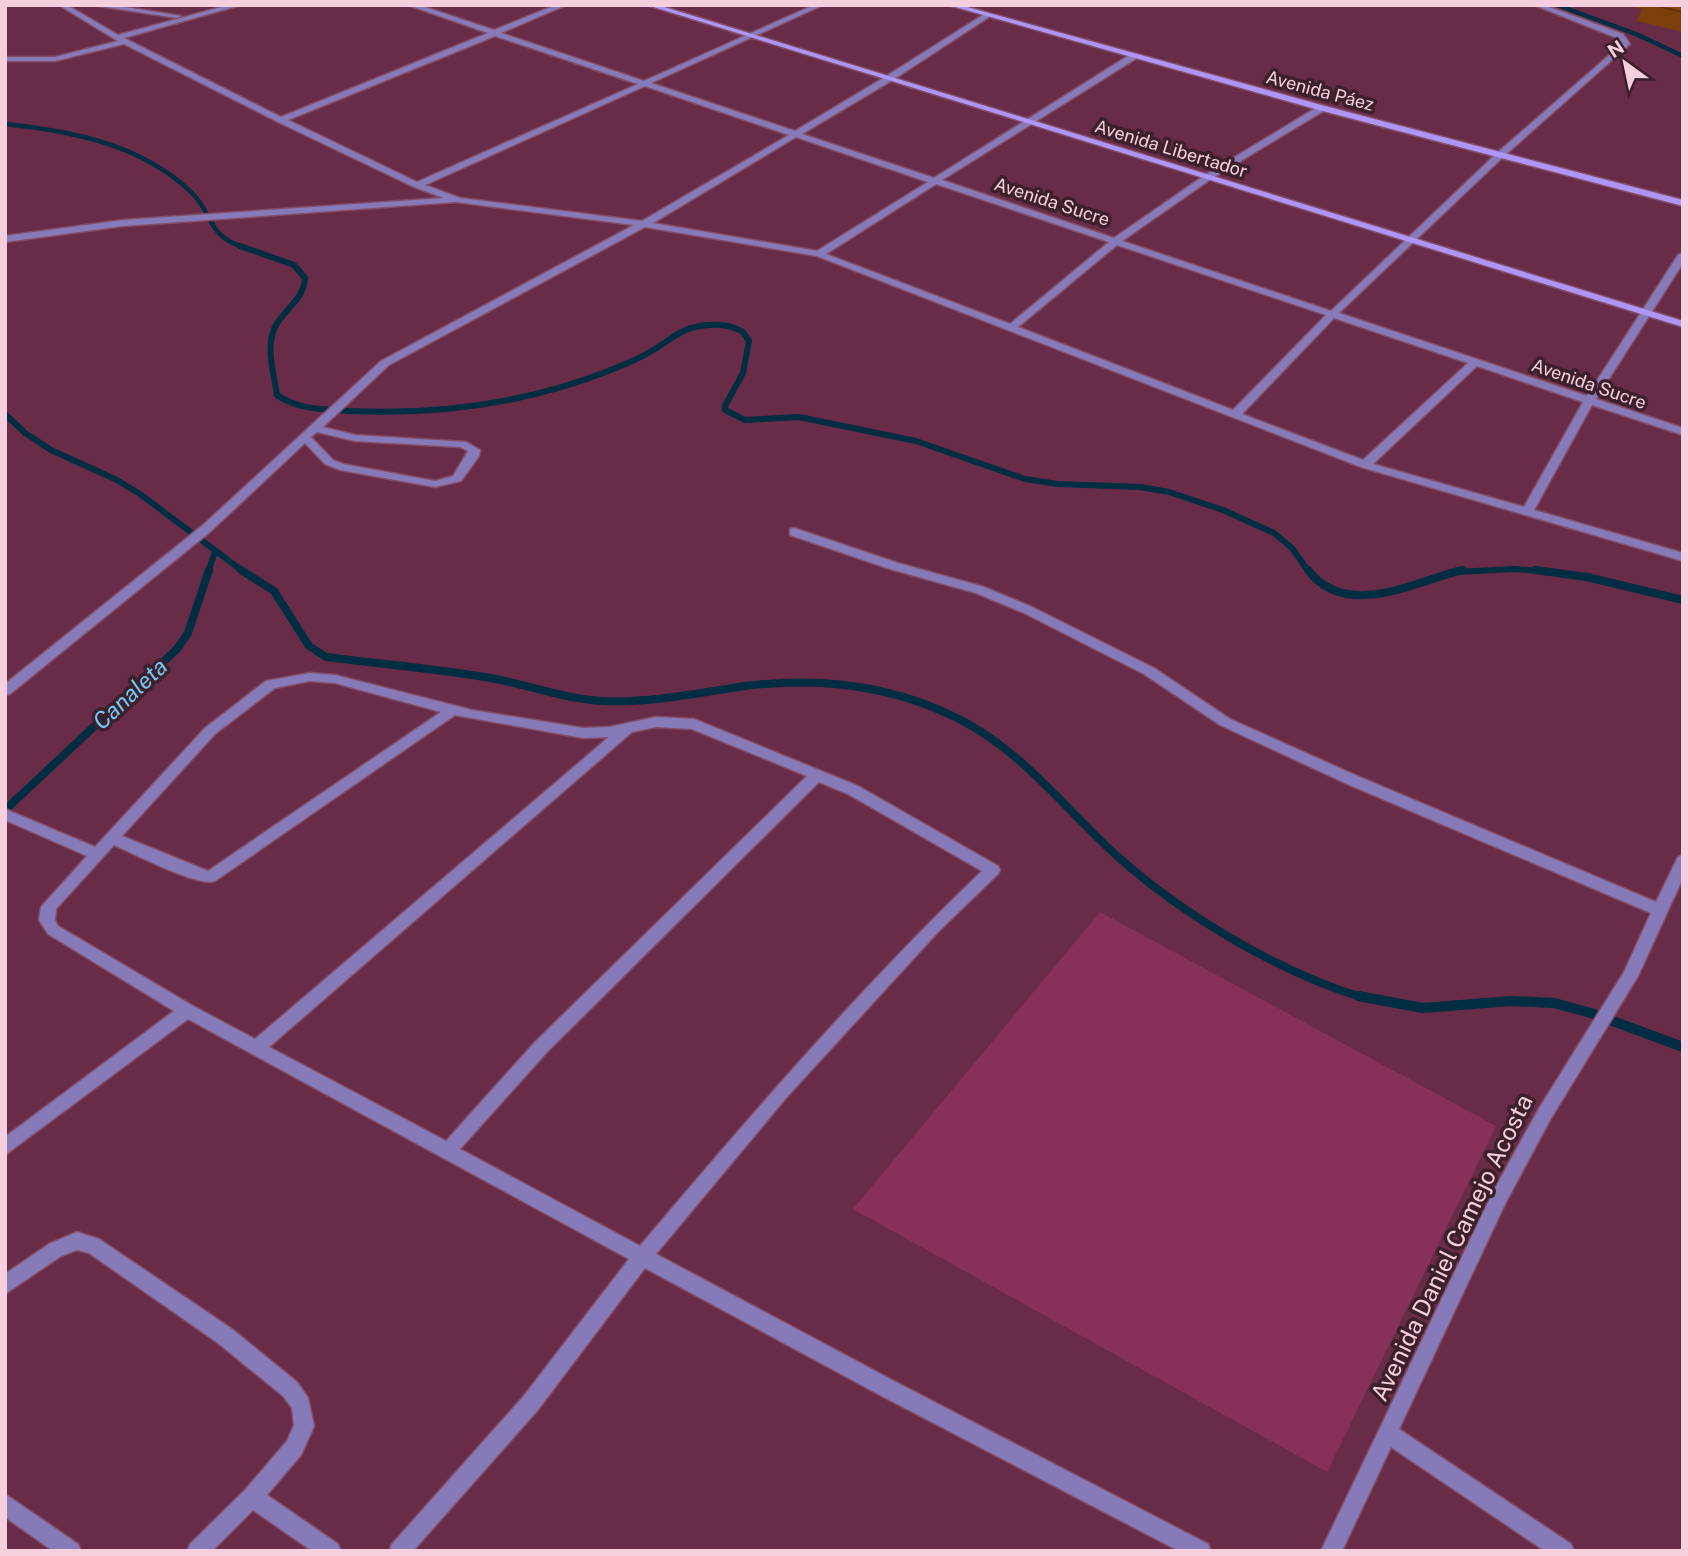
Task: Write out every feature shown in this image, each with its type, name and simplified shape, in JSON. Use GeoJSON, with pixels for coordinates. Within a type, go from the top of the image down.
{"type":"FeatureCollection","features":[{"type":"Feature","properties":{"kind":"main road","name":"Avenida Libertador"},"geometry":{"type":"LineString","coordinates":[[650,5],[1683,324]]}},
{"type":"Feature","properties":{"kind":"main road","name":"Avenida Páez"},"geometry":{"type":"LineString","coordinates":[[951,5],[1322,108],[1683,203]]}},
{"type":"Feature","properties":{"kind":"street"},"geometry":{"type":"LineString","coordinates":[[62,5],[121,40],[281,120],[417,185],[457,200]]}},
{"type":"Feature","properties":{"kind":"street"},"geometry":{"type":"LineString","coordinates":[[95,5],[188,18]]}},
{"type":"Feature","properties":{"kind":"street"},"geometry":{"type":"LineString","coordinates":[[5,59],[55,59],[238,5]]}},
{"type":"Feature","properties":{"kind":"street","name":"Avenida Sucre"},"geometry":{"type":"LineString","coordinates":[[411,5],[1683,432]]}},
{"type":"Feature","properties":{"kind":"street"},"geometry":{"type":"LineString","coordinates":[[281,120],[563,5]]}},
{"type":"Feature","properties":{"kind":"street"},"geometry":{"type":"LineString","coordinates":[[417,185],[820,5]]}},
{"type":"Feature","properties":{"kind":"street"},"geometry":{"type":"LineString","coordinates":[[1234,416],[1333,314],[1500,155],[1626,44],[1620,36],[1537,5]]}},
{"type":"Feature","properties":{"kind":"street"},"geometry":{"type":"LineString","coordinates":[[5,691],[206,528],[385,363],[644,223],[888,79],[986,15]]}},
{"type":"Feature","properties":{"kind":"street"},"geometry":{"type":"LineString","coordinates":[[819,254],[1134,56]]}},
{"type":"Feature","properties":{"kind":"street"},"geometry":{"type":"LineString","coordinates":[[1010,330],[1117,240],[1208,177],[1322,108]]}},
{"type":"Feature","properties":{"kind":"street"},"geometry":{"type":"LineString","coordinates":[[5,239],[78,228],[198,217],[457,200],[644,223],[819,254],[1365,465],[1683,557]]}},
{"type":"Feature","properties":{"kind":"street"},"geometry":{"type":"LineString","coordinates":[[1528,510],[1590,401],[1683,255]]}},
{"type":"Feature","properties":{"kind":"street"},"geometry":{"type":"LineString","coordinates":[[1365,465],[1475,362]]}},
{"type":"Feature","properties":{"kind":"street"},"geometry":{"type":"LineString","coordinates":[[304,437],[329,462],[340,467],[435,484],[457,479],[473,456],[474,450],[462,444],[355,438],[314,428]]}},
{"type":"Feature","properties":{"kind":"street"},"geometry":{"type":"LineString","coordinates":[[794,532],[894,566],[980,590],[1028,610],[1149,671],[1225,722],[1659,910]]}},
{"type":"Feature","properties":{"kind":"street"},"geometry":{"type":"LineString","coordinates":[[399,1551],[530,1404],[643,1256],[780,1093],[932,929],[993,870],[912,822],[818,774],[694,724],[656,722],[609,732],[583,733],[453,710],[335,678],[310,677],[279,681],[261,690],[210,732],[49,907],[47,920],[60,935],[187,1011],[643,1256],[885,1387],[1201,1551]]}},
{"type":"Feature","properties":{"kind":"street"},"geometry":{"type":"LineString","coordinates":[[112,838],[200,876],[211,877],[453,710]]}},
{"type":"Feature","properties":{"kind":"street"},"geometry":{"type":"LineString","coordinates":[[256,1048],[348,966],[616,741],[630,726]]}},
{"type":"Feature","properties":{"kind":"street"},"geometry":{"type":"LineString","coordinates":[[448,1151],[541,1047],[818,774]]}},
{"type":"Feature","properties":{"kind":"street"},"geometry":{"type":"LineString","coordinates":[[5,814],[98,854]]}},
{"type":"Feature","properties":{"kind":"street","name":"Avenida Daniel Camejo Acosta"},"geometry":{"type":"LineString","coordinates":[[1331,1551],[1499,1198],[1544,1115],[1630,976],[1683,861]]}},
{"type":"Feature","properties":{"kind":"street"},"geometry":{"type":"LineString","coordinates":[[5,1147],[187,1011]]}},
{"type":"Feature","properties":{"kind":"street"},"geometry":{"type":"LineString","coordinates":[[5,1285],[55,1250],[76,1241],[93,1245],[225,1336],[290,1389],[301,1405],[304,1426],[293,1448],[252,1497],[197,1551]]}},
{"type":"Feature","properties":{"kind":"street"},"geometry":{"type":"LineString","coordinates":[[1387,1433],[1564,1551]]}},
{"type":"Feature","properties":{"kind":"street"},"geometry":{"type":"LineString","coordinates":[[252,1497],[331,1551]]}},
{"type":"Feature","properties":{"kind":"street"},"geometry":{"type":"LineString","coordinates":[[5,1504],[71,1551]]}},
{"type":"Feature","properties":{"kind":"shaded area"},"geometry":{"type":"Polygon","coordinates":[[[1100,912],[1496,1126],[1327,1472],[853,1209],[1100,912]]]}},
{"type":"Feature","properties":{"kind":"building"},"geometry":{"type":"Polygon","coordinates":[[[1653,5],[1683,5],[1683,12],[1653,5]]]}},
{"type":"Feature","properties":{"kind":"waterway"},"geometry":{"type":"LineString","coordinates":[[1557,5],[1636,34],[1683,56]]}},
{"type":"Feature","properties":{"kind":"waterway"},"geometry":{"type":"LineString","coordinates":[[5,124],[80,136],[128,151],[150,162],[191,192],[223,237],[245,248]]}},
{"type":"Feature","properties":{"kind":"waterway"},"geometry":{"type":"LineString","coordinates":[[240,246],[294,265],[305,278],[301,293],[274,329],[271,345],[277,395],[294,404],[321,409],[382,412],[449,408],[515,399],[617,368],[686,330],[704,325],[724,325],[743,332],[749,341],[743,373],[725,406],[725,410],[745,420],[799,417],[916,441],[1025,479],[1058,484],[1140,487],[1169,492],[1223,510],[1274,533],[1292,548],[1309,572]]}},
{"type":"Feature","properties":{"kind":"waterway"},"geometry":{"type":"LineString","coordinates":[[5,414],[25,433],[51,450],[117,480],[140,494],[243,571]]}},
{"type":"Feature","properties":{"kind":"waterway","name":"Canaleta"},"geometry":{"type":"LineString","coordinates":[[208,572],[215,552]]}},
{"type":"Feature","properties":{"kind":"waterway"},"geometry":{"type":"LineString","coordinates":[[1455,572],[1515,569],[1548,572]]}},
{"type":"Feature","properties":{"kind":"waterway","name":"Canaleta"},"geometry":{"type":"LineString","coordinates":[[5,810],[177,649],[188,633],[209,570]]}},
{"type":"Feature","properties":{"kind":"waterway"},"geometry":{"type":"LineString","coordinates":[[1308,570],[1324,585],[1341,593],[1361,595],[1402,588],[1455,572]]}},
{"type":"Feature","properties":{"kind":"waterway"},"geometry":{"type":"LineString","coordinates":[[1455,572],[1462,570]]}},
{"type":"Feature","properties":{"kind":"waterway"},"geometry":{"type":"LineString","coordinates":[[1535,570],[1548,572]]}},
{"type":"Feature","properties":{"kind":"waterway"},"geometry":{"type":"LineString","coordinates":[[243,571],[274,591],[309,646],[326,657],[491,678],[589,700],[656,699],[772,683],[827,683],[880,691],[932,707],[957,718],[1002,746],[1042,781],[1117,856],[1172,900],[1266,958],[1299,974],[1358,996]]}},
{"type":"Feature","properties":{"kind":"waterway"},"geometry":{"type":"LineString","coordinates":[[1548,572],[1587,577],[1683,600]]}},
{"type":"Feature","properties":{"kind":"waterway"},"geometry":{"type":"LineString","coordinates":[[1358,996],[1423,1008],[1511,1001],[1554,1003],[1591,1013],[1683,1047]]}},
{"type":"Feature","properties":{"kind":"waterway"},"geometry":{"type":"LineString","coordinates":[[1358,996],[1364,998]]}}]}
